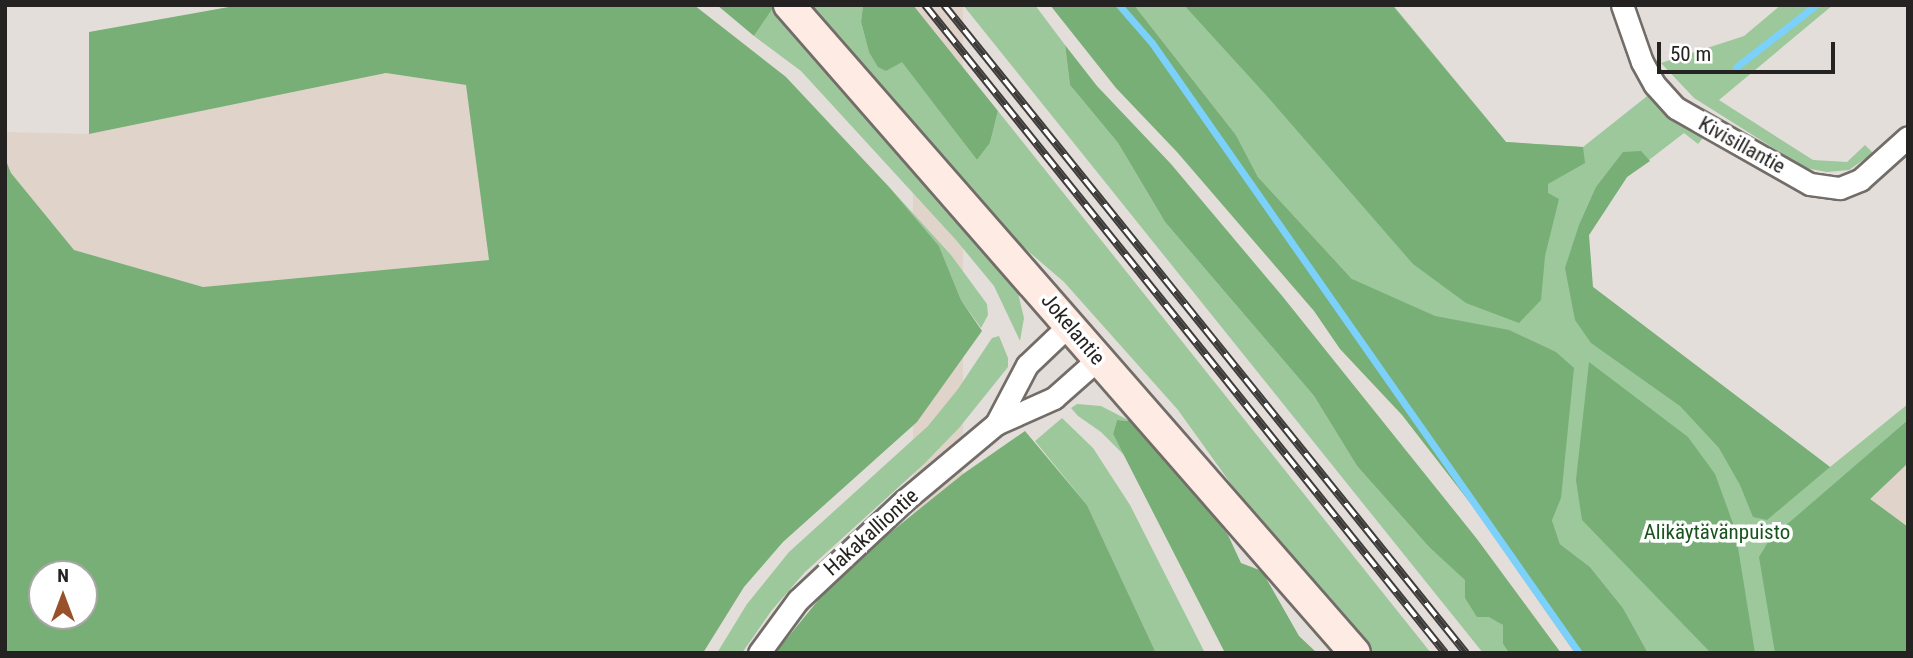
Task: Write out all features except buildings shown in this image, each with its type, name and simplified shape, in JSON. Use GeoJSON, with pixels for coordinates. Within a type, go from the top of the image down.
{"type":"FeatureCollection","features":[{"type":"Feature","properties":{"kind":"main road","name":"Jokelantie"},"geometry":{"type":"LineString","coordinates":[[789,5],[1355,653]]}},
{"type":"Feature","properties":{"kind":"street","name":"Kivisillantie"},"geometry":{"type":"LineString","coordinates":[[1622,5],[1642,62],[1655,85],[1676,108],[1810,184],[1840,188],[1860,180],[1908,136]]}},
{"type":"Feature","properties":{"kind":"street","name":"Hakakalliontie"},"geometry":{"type":"LineString","coordinates":[[996,424],[1027,365],[1069,325]]}},
{"type":"Feature","properties":{"kind":"street","name":"Hakakalliontie"},"geometry":{"type":"LineString","coordinates":[[759,653],[798,600],[846,552],[996,424],[1054,398],[1098,359]]}},
{"type":"Feature","properties":{"kind":"shaded area"},"geometry":{"type":"Polygon","coordinates":[[[913,5],[963,5],[963,653],[913,653],[913,5]]]}},
{"type":"Feature","properties":{"kind":"shaded area"},"geometry":{"type":"Polygon","coordinates":[[[386,73],[467,85],[489,261],[203,287],[74,250],[11,173],[5,158],[5,132],[89,134],[386,73]]]}},
{"type":"Feature","properties":{"kind":"shaded area"},"geometry":{"type":"Polygon","coordinates":[[[1908,463],[1908,527],[1870,499],[1908,463]]]}},
{"type":"Feature","properties":{"kind":"green space"},"geometry":{"type":"Polygon","coordinates":[[[240,5],[694,5],[786,77],[890,188],[939,246],[961,300],[982,331],[917,422],[783,542],[744,587],[703,653],[5,653],[5,158],[11,173],[74,250],[203,287],[489,260],[466,85],[386,73],[89,134],[89,32],[240,5]]]}},
{"type":"Feature","properties":{"kind":"green space"},"geometry":{"type":"Polygon","coordinates":[[[717,5],[770,5],[773,8],[754,36],[717,5]]]}},
{"type":"Feature","properties":{"kind":"green space"},"geometry":{"type":"Polygon","coordinates":[[[810,5],[863,5],[861,22],[869,51],[886,71],[902,61],[977,160],[990,143],[998,111],[1431,653],[1373,653],[1254,516],[1178,410],[1064,282],[1014,239],[810,5]]]}},
{"type":"Feature","properties":{"kind":"green space"},"geometry":{"type":"Polygon","coordinates":[[[863,5],[913,5],[998,111],[990,143],[977,160],[902,62],[886,71],[878,67],[869,52],[861,22],[863,5]]]}},
{"type":"Feature","properties":{"kind":"green space"},"geometry":{"type":"Polygon","coordinates":[[[963,5],[1035,5],[1065,45],[1070,85],[1118,143],[1165,222],[1314,396],[1357,466],[1429,547],[1466,580],[1465,598],[1503,625],[1503,644],[1509,653],[1483,653],[963,5]]]}},
{"type":"Feature","properties":{"kind":"green space"},"geometry":{"type":"Polygon","coordinates":[[[1050,5],[1134,5],[1236,135],[1258,177],[1352,279],[1435,316],[1509,330],[1556,352],[1574,368],[1561,498],[1552,520],[1560,544],[1590,567],[1623,608],[1648,653],[1575,653],[1471,504],[1402,415],[1340,349],[1314,311],[1177,152],[1116,88],[1050,5]]]}},
{"type":"Feature","properties":{"kind":"green space","name":"Alikäytävänpuisto"},"geometry":{"type":"Polygon","coordinates":[[[1134,5],[1393,5],[1506,142],[1583,147],[1651,93],[1706,134],[1698,144],[1684,133],[1627,177],[1589,235],[1585,285],[1593,287],[1830,467],[1908,404],[1908,463],[1870,499],[1908,527],[1908,653],[1648,653],[1623,608],[1590,567],[1560,544],[1552,520],[1352,279],[1258,177],[1236,135],[1134,5]]]}},
{"type":"Feature","properties":{"kind":"green space"},"geometry":{"type":"Polygon","coordinates":[[[1184,5],[1392,5],[1506,142],[1583,147],[1585,163],[1548,184],[1548,193],[1559,199],[1545,256],[1541,300],[1519,323],[1466,303],[1413,264],[1184,5]]]}},
{"type":"Feature","properties":{"kind":"green space"},"geometry":{"type":"Polygon","coordinates":[[[1781,5],[1833,5],[1719,100],[1813,160],[1847,162],[1865,145],[1873,153],[1849,170],[1827,172],[1805,168],[1694,98],[1661,63],[1744,36],[1781,5]]]}},
{"type":"Feature","properties":{"kind":"green space"},"geometry":{"type":"Polygon","coordinates":[[[773,8],[1004,273],[1018,293],[1024,318],[1020,341],[994,286],[956,240],[801,71],[754,36],[773,8]]]}},
{"type":"Feature","properties":{"kind":"green space"},"geometry":{"type":"Polygon","coordinates":[[[1065,45],[1097,86],[1171,164],[1283,297],[1477,539],[1561,653],[1509,653],[1503,644],[1503,625],[1489,617],[1477,617],[1465,598],[1465,580],[1429,547],[1357,466],[1314,396],[1165,222],[1118,143],[1070,85],[1065,45]]]}},
{"type":"Feature","properties":{"kind":"green space"},"geometry":{"type":"Polygon","coordinates":[[[1641,151],[1650,161],[1627,177],[1589,235],[1593,287],[1830,467],[1767,520],[1753,517],[1740,485],[1719,448],[1680,406],[1591,343],[1575,320],[1565,268],[1579,225],[1596,187],[1623,152],[1641,151]]]}},
{"type":"Feature","properties":{"kind":"green space"},"geometry":{"type":"Polygon","coordinates":[[[890,188],[951,255],[987,304],[988,315],[981,328],[961,300],[939,246],[890,188]]]}},
{"type":"Feature","properties":{"kind":"green space"},"geometry":{"type":"Polygon","coordinates":[[[999,336],[1008,358],[1008,367],[959,428],[924,464],[805,572],[772,610],[742,653],[717,653],[747,604],[789,552],[928,426],[958,389],[992,338],[999,336]]]}},
{"type":"Feature","properties":{"kind":"green space"},"geometry":{"type":"Polygon","coordinates":[[[1589,362],[1688,437],[1715,474],[1735,529],[1755,653],[1711,653],[1582,520],[1576,480],[1589,362]]]}},
{"type":"Feature","properties":{"kind":"green space"},"geometry":{"type":"Polygon","coordinates":[[[1077,404],[1101,406],[1130,421],[1117,420],[1113,434],[1124,455],[1101,432],[1078,416],[1071,408],[1077,404]]]}},
{"type":"Feature","properties":{"kind":"green space"},"geometry":{"type":"Polygon","coordinates":[[[1062,418],[1093,448],[1130,505],[1205,653],[1156,653],[1087,505],[1035,441],[1062,418]]]}},
{"type":"Feature","properties":{"kind":"green space"},"geometry":{"type":"Polygon","coordinates":[[[1117,420],[1130,421],[1166,457],[1228,535],[1241,563],[1262,571],[1299,636],[1317,653],[1225,653],[1113,434],[1117,420]]]}},
{"type":"Feature","properties":{"kind":"green space"},"geometry":{"type":"Polygon","coordinates":[[[1908,420],[1908,463],[1870,499],[1908,527],[1908,653],[1775,653],[1759,557],[1770,539],[1908,420]]]}},
{"type":"Feature","properties":{"kind":"green space"},"geometry":{"type":"Polygon","coordinates":[[[1025,431],[1087,505],[1156,653],[775,653],[829,587],[871,548],[963,474],[1025,431]]]}},
{"type":"Feature","properties":{"kind":"waterway"},"geometry":{"type":"LineString","coordinates":[[1119,5],[1152,43],[1579,653]]}},
{"type":"Feature","properties":{"kind":"waterway"},"geometry":{"type":"LineString","coordinates":[[1736,67],[1816,5]]}},
{"type":"Feature","properties":{"kind":"railway"},"geometry":{"type":"LineString","coordinates":[[925,5],[1445,653]]}},
{"type":"Feature","properties":{"kind":"railway"},"geometry":{"type":"LineString","coordinates":[[944,5],[1466,653]]}}]}
